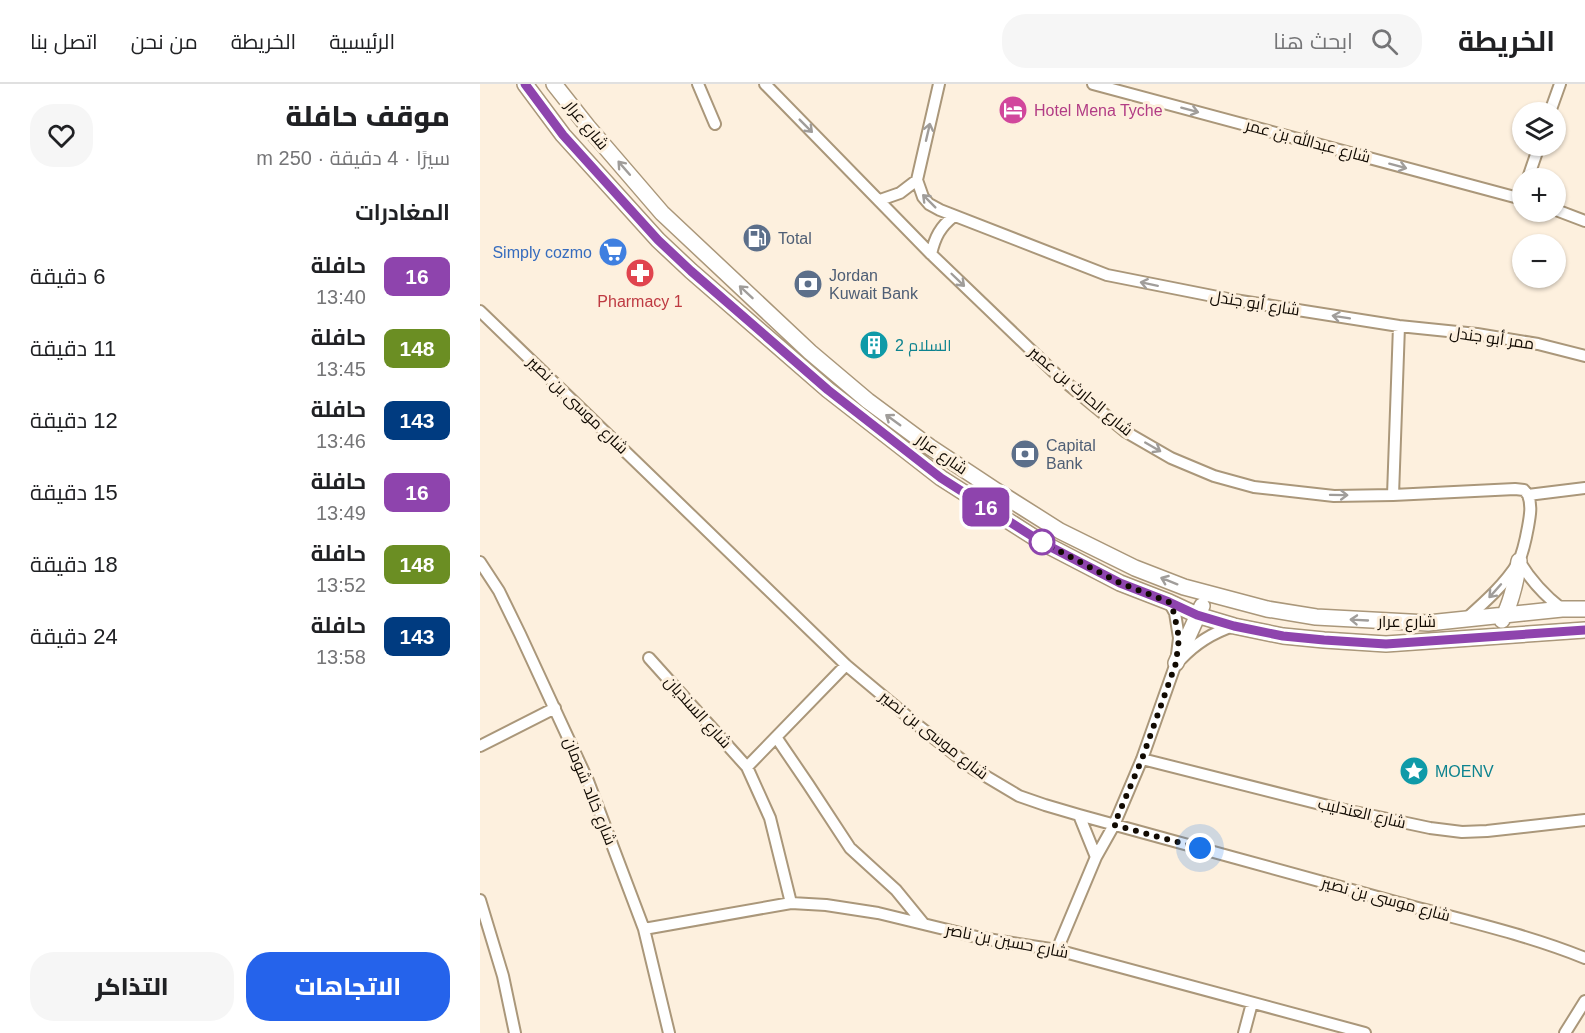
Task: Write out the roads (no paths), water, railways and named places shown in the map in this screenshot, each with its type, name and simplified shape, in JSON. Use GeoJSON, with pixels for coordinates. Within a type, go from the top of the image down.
{"type":"FeatureCollection","features":[{"type":"Feature","properties":{"kind":"main road","name":"شارع عرار"},"geometry":{"type":"LineString","coordinates":[[525,84],[563,135],[658,240],[699,278],[855,411],[941,478],[1043,543],[1120,583],[1197,615],[1234,626],[1283,636],[1386,644],[1585,630]]}},
{"type":"Feature","properties":{"kind":"main road","name":"شارع عرار"},"geometry":{"type":"LineString","coordinates":[[554,84],[662,213],[810,352],[868,401],[930,447],[1060,531],[1136,568],[1184,587],[1268,609],[1316,617],[1428,623],[1562,609],[1585,609]]}},
{"type":"Feature","properties":{"kind":"main road"},"geometry":{"type":"LineString","coordinates":[[1494,636],[1505,615],[1515,587],[1519,561]]}},
{"type":"Feature","properties":{"kind":"main road"},"geometry":{"type":"LineString","coordinates":[[1176,663],[1197,615],[1211,594]]}},
{"type":"Feature","properties":{"kind":"street"},"geometry":{"type":"LineString","coordinates":[[698,84],[715,124]]}},
{"type":"Feature","properties":{"kind":"street","name":"شارع الحارث بن عمير"},"geometry":{"type":"LineString","coordinates":[[765,84],[931,254],[1058,376],[1126,432],[1171,458],[1214,476],[1254,486],[1334,496],[1515,489],[1524,490],[1528,495],[1585,488]]}},
{"type":"Feature","properties":{"kind":"street"},"geometry":{"type":"LineString","coordinates":[[880,200],[900,193],[918,180],[939,84]]}},
{"type":"Feature","properties":{"kind":"street","name":"شارع عبدالله بن عمر"},"geometry":{"type":"LineString","coordinates":[[1093,84],[1512,195]]}},
{"type":"Feature","properties":{"kind":"street"},"geometry":{"type":"LineString","coordinates":[[1554,102],[1560,84]]}},
{"type":"Feature","properties":{"kind":"street","name":"شارع أبو جندل"},"geometry":{"type":"LineString","coordinates":[[918,180],[923,197],[929,204],[954,216],[1107,275],[1228,299],[1399,326]]}},
{"type":"Feature","properties":{"kind":"street"},"geometry":{"type":"LineString","coordinates":[[1566,214],[1585,221]]}},
{"type":"Feature","properties":{"kind":"street"},"geometry":{"type":"LineString","coordinates":[[931,254],[939,230],[954,216]]}},
{"type":"Feature","properties":{"kind":"street","name":"شارع موسى بن نصير"},"geometry":{"type":"LineString","coordinates":[[480,311],[846,665],[972,768],[1019,796],[1114,825],[1417,908],[1478,922],[1585,958]]}},
{"type":"Feature","properties":{"kind":"street"},"geometry":{"type":"LineString","coordinates":[[1393,495],[1399,326]]}},
{"type":"Feature","properties":{"kind":"street","name":"ممر أبو جندل"},"geometry":{"type":"LineString","coordinates":[[1399,326],[1477,334],[1538,344],[1585,356]]}},
{"type":"Feature","properties":{"kind":"street"},"geometry":{"type":"LineString","coordinates":[[1467,618],[1495,591],[1519,561],[1530,517],[1528,495]]}},
{"type":"Feature","properties":{"kind":"street"},"geometry":{"type":"LineString","coordinates":[[1519,561],[1537,588],[1562,609]]}},
{"type":"Feature","properties":{"kind":"street","name":"شارع خالد شومان"},"geometry":{"type":"LineString","coordinates":[[480,562],[503,600],[588,781],[644,929],[669,1033]]}},
{"type":"Feature","properties":{"kind":"street"},"geometry":{"type":"LineString","coordinates":[[1057,950],[1096,857],[1114,825],[1142,759],[1176,663],[1179,638],[1176,619],[1169,602]]}},
{"type":"Feature","properties":{"kind":"street"},"geometry":{"type":"LineString","coordinates":[[1176,663],[1208,636],[1234,626]]}},
{"type":"Feature","properties":{"kind":"street","name":"شارع السنديان"},"geometry":{"type":"LineString","coordinates":[[649,658],[747,767],[770,818],[791,903]]}},
{"type":"Feature","properties":{"kind":"street"},"geometry":{"type":"LineString","coordinates":[[747,767],[846,665]]}},
{"type":"Feature","properties":{"kind":"street"},"geometry":{"type":"LineString","coordinates":[[480,746],[555,708]]}},
{"type":"Feature","properties":{"kind":"street"},"geometry":{"type":"LineString","coordinates":[[776,737],[850,848],[896,890],[923,923]]}},
{"type":"Feature","properties":{"kind":"street","name":"شارع العندليب"},"geometry":{"type":"LineString","coordinates":[[1142,759],[1336,808],[1430,828],[1487,831],[1585,820]]}},
{"type":"Feature","properties":{"kind":"street"},"geometry":{"type":"LineString","coordinates":[[1079,815],[1096,857]]}},
{"type":"Feature","properties":{"kind":"street"},"geometry":{"type":"LineString","coordinates":[[480,900],[503,976],[515,1033]]}},
{"type":"Feature","properties":{"kind":"street","name":"شارع حسين بن ناصر"},"geometry":{"type":"LineString","coordinates":[[644,929],[791,903],[826,904],[923,923],[981,938],[1057,950],[1365,1033]]}},
{"type":"Feature","properties":{"kind":"street"},"geometry":{"type":"LineString","coordinates":[[1565,1033],[1585,1002]]}},
{"type":"Feature","properties":{"kind":"street"},"geometry":{"type":"LineString","coordinates":[[1244,1033],[1252,1003]]}},
{"type":"Feature","properties":{"kind":"place","name":"Hotel Mena Tyche"},"geometry":{"type":"Point","coordinates":[1013,110]}},
{"type":"Feature","properties":{"kind":"place","name":"Total"},"geometry":{"type":"Point","coordinates":[757,238]}},
{"type":"Feature","properties":{"kind":"place","name":"Simply cozmo"},"geometry":{"type":"Point","coordinates":[613,252]}},
{"type":"Feature","properties":{"kind":"place","name":"Pharmacy 1"},"geometry":{"type":"Point","coordinates":[640,273]}},
{"type":"Feature","properties":{"kind":"place","name":"Jordan Kuwait Bank"},"geometry":{"type":"Point","coordinates":[808,284]}},
{"type":"Feature","properties":{"kind":"place","name":"السلام 2"},"geometry":{"type":"Point","coordinates":[874,345]}},
{"type":"Feature","properties":{"kind":"place","name":"Capital Bank"},"geometry":{"type":"Point","coordinates":[1025,454]}},
{"type":"Feature","properties":{"kind":"place","name":"MOENV"},"geometry":{"type":"Point","coordinates":[1414,771]}}]}
